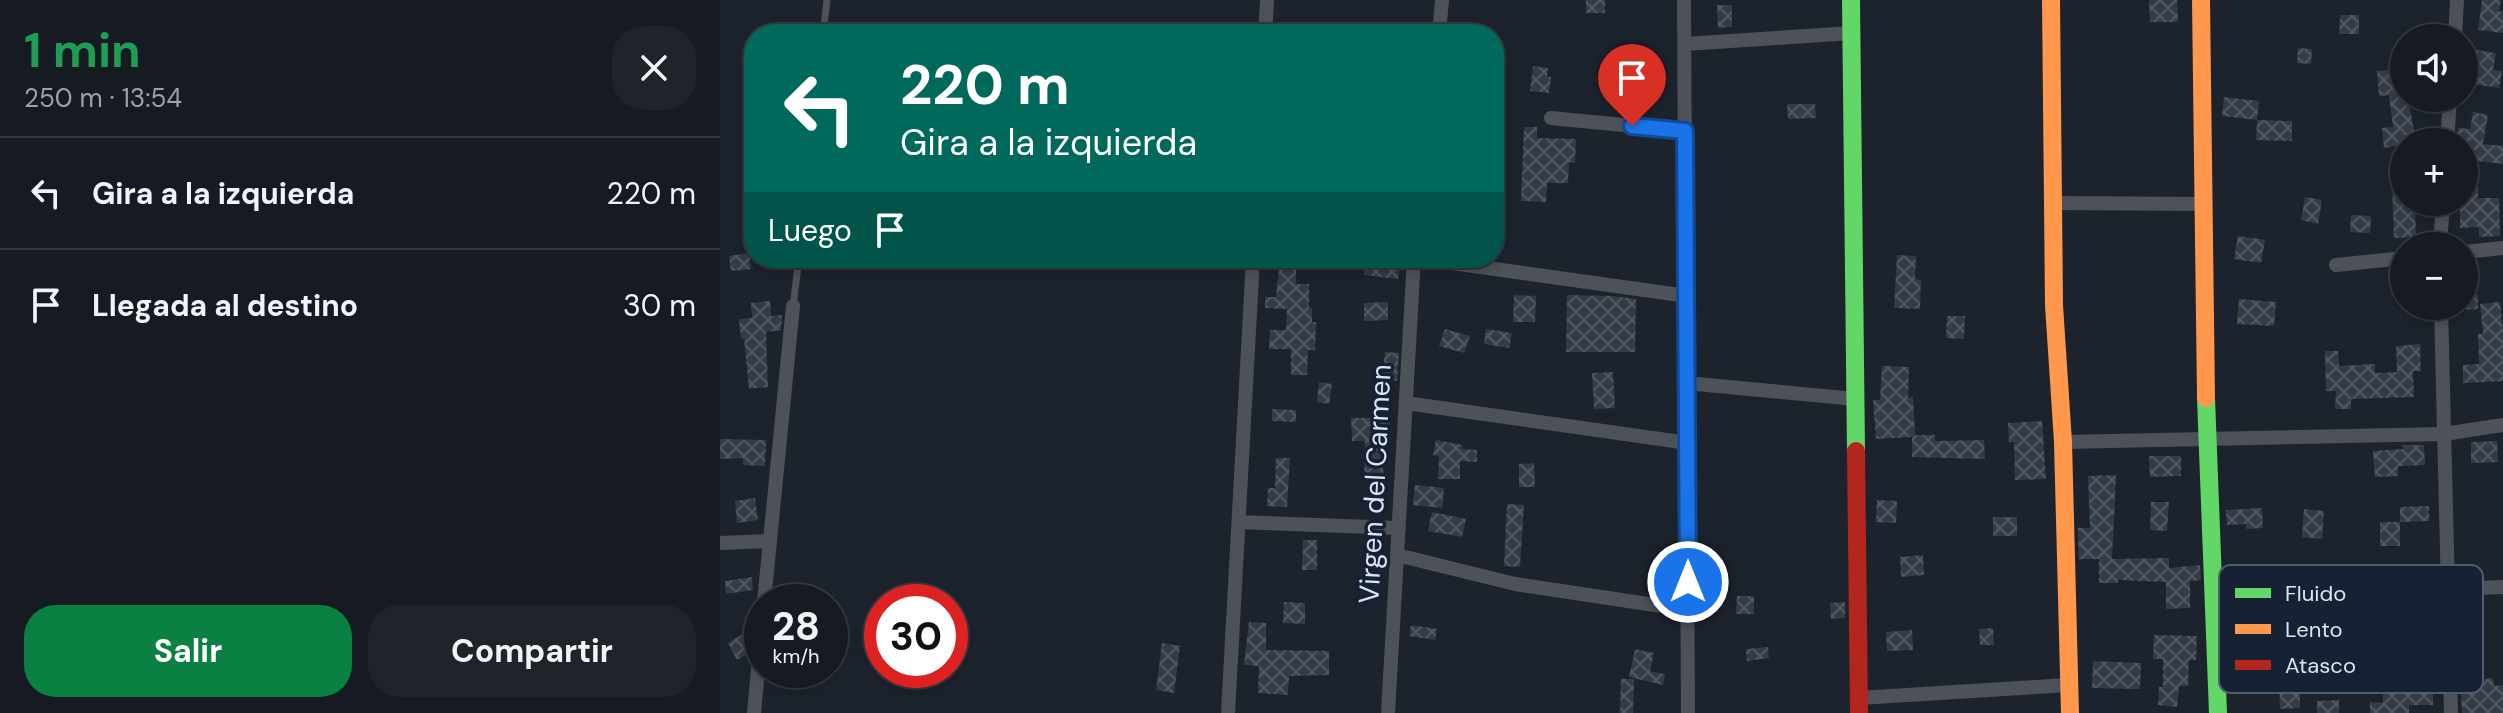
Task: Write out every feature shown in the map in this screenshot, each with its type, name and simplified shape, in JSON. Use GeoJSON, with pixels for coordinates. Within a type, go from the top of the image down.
{"type":"FeatureCollection","features":[{"type":"Feature","properties":{"kind":"street"},"geometry":{"type":"LineString","coordinates":[[1266,24],[1267,0]]}},
{"type":"Feature","properties":{"kind":"street"},"geometry":{"type":"LineString","coordinates":[[1440,24],[1442,0]]}},
{"type":"Feature","properties":{"kind":"street"},"geometry":{"type":"LineString","coordinates":[[1684,0],[1688,713]]}},
{"type":"Feature","properties":{"kind":"street"},"geometry":{"type":"LineString","coordinates":[[1851,0],[1859,705],[2068,685]]}},
{"type":"Feature","properties":{"kind":"street"},"geometry":{"type":"LineString","coordinates":[[2051,0],[2054,305],[2063,442],[2070,713]]}},
{"type":"Feature","properties":{"kind":"street"},"geometry":{"type":"LineString","coordinates":[[2201,0],[2206,440],[2218,713]]}},
{"type":"Feature","properties":{"kind":"street"},"geometry":{"type":"LineString","coordinates":[[2456,24],[2457,0]]}},
{"type":"Feature","properties":{"kind":"street"},"geometry":{"type":"LineString","coordinates":[[1685,44],[1852,33]]}},
{"type":"Feature","properties":{"kind":"street"},"geometry":{"type":"LineString","coordinates":[[1551,118],[1685,131]]}},
{"type":"Feature","properties":{"kind":"street"},"geometry":{"type":"LineString","coordinates":[[2053,203],[2203,204]]}},
{"type":"Feature","properties":{"kind":"street"},"geometry":{"type":"LineString","coordinates":[[2478,251],[2503,248]]}},
{"type":"Feature","properties":{"kind":"street"},"geometry":{"type":"LineString","coordinates":[[2336,265],[2390,259]]}},
{"type":"Feature","properties":{"kind":"street"},"geometry":{"type":"LineString","coordinates":[[1228,713],[1252,268]]}},
{"type":"Feature","properties":{"kind":"street","name":"Virgen del Carmen"},"geometry":{"type":"LineString","coordinates":[[1388,713],[1414,268]]}},
{"type":"Feature","properties":{"kind":"street"},"geometry":{"type":"LineString","coordinates":[[1487,268],[1687,296]]}},
{"type":"Feature","properties":{"kind":"street"},"geometry":{"type":"LineString","coordinates":[[766,584],[793,306]]}},
{"type":"Feature","properties":{"kind":"street"},"geometry":{"type":"LineString","coordinates":[[2441,320],[2446,565]]}},
{"type":"Feature","properties":{"kind":"street"},"geometry":{"type":"LineString","coordinates":[[1686,383],[1856,399]]}},
{"type":"Feature","properties":{"kind":"street"},"geometry":{"type":"LineString","coordinates":[[1406,403],[1688,443]]}},
{"type":"Feature","properties":{"kind":"street"},"geometry":{"type":"LineString","coordinates":[[2063,442],[2444,434],[2503,425]]}},
{"type":"Feature","properties":{"kind":"street"},"geometry":{"type":"LineString","coordinates":[[1239,522],[1399,528]]}},
{"type":"Feature","properties":{"kind":"street"},"geometry":{"type":"LineString","coordinates":[[720,543],[770,541]]}},
{"type":"Feature","properties":{"kind":"street"},"geometry":{"type":"LineString","coordinates":[[1397,555],[1515,584],[1688,610]]}},
{"type":"Feature","properties":{"kind":"street"},"geometry":{"type":"LineString","coordinates":[[2483,588],[2503,587]]}},
{"type":"Feature","properties":{"kind":"street"},"geometry":{"type":"LineString","coordinates":[[2215,598],[2219,598]]}},
{"type":"Feature","properties":{"kind":"street"},"geometry":{"type":"LineString","coordinates":[[754,713],[756,688]]}},
{"type":"Feature","properties":{"kind":"street"},"geometry":{"type":"LineString","coordinates":[[2450,693],[2451,713]]}},
{"type":"Feature","properties":{"kind":"lane"},"geometry":{"type":"LineString","coordinates":[[824,24],[827,0]]}},
{"type":"Feature","properties":{"kind":"lane"},"geometry":{"type":"LineString","coordinates":[[793,306],[798,268]]}},
{"type":"Feature","properties":{"kind":"building"},"geometry":{"type":"Polygon","coordinates":[[[1586,0],[1605,0],[1605,13],[1586,13],[1586,0]]]}},
{"type":"Feature","properties":{"kind":"building"},"geometry":{"type":"Polygon","coordinates":[[[2149,0],[2177,0],[2178,22],[2150,22],[2149,0]]]}},
{"type":"Feature","properties":{"kind":"building"},"geometry":{"type":"Polygon","coordinates":[[[2482,0],[2501,0],[2499,11],[2503,12],[2503,33],[2478,30],[2482,0]]]}},
{"type":"Feature","properties":{"kind":"building"},"geometry":{"type":"Polygon","coordinates":[[[1717,5],[1732,5],[1732,27],[1718,28],[1717,5]]]}},
{"type":"Feature","properties":{"kind":"building"},"geometry":{"type":"Polygon","coordinates":[[[2340,15],[2359,15],[2359,34],[2339,34],[2340,15]]]}},
{"type":"Feature","properties":{"kind":"building"},"geometry":{"type":"Polygon","coordinates":[[[2298,48],[2312,49],[2311,64],[2297,63],[2298,48]]]}},
{"type":"Feature","properties":{"kind":"building"},"geometry":{"type":"Polygon","coordinates":[[[2478,50],[2496,53],[2493,70],[2502,71],[2499,88],[2478,85],[2478,50]]]}},
{"type":"Feature","properties":{"kind":"building"},"geometry":{"type":"Polygon","coordinates":[[[1533,66],[1548,68],[1547,77],[1551,77],[1549,93],[1530,91],[1533,66]]]}},
{"type":"Feature","properties":{"kind":"building"},"geometry":{"type":"Polygon","coordinates":[[[2390,70],[2390,103],[2389,95],[2379,96],[2377,71],[2390,70]]]}},
{"type":"Feature","properties":{"kind":"building"},"geometry":{"type":"Polygon","coordinates":[[[2224,97],[2259,101],[2257,120],[2222,116],[2224,97]]]}},
{"type":"Feature","properties":{"kind":"building"},"geometry":{"type":"Polygon","coordinates":[[[1787,104],[1815,104],[1816,118],[1788,119],[1787,104]]]}},
{"type":"Feature","properties":{"kind":"building"},"geometry":{"type":"Polygon","coordinates":[[[2391,112],[2411,112],[2413,128],[2390,128],[2390,147],[2384,148],[2382,128],[2393,127],[2391,112]]]}},
{"type":"Feature","properties":{"kind":"building"},"geometry":{"type":"Polygon","coordinates":[[[2473,112],[2488,115],[2483,144],[2503,146],[2503,164],[2478,161],[2478,128],[2470,128],[2473,112]]]}},
{"type":"Feature","properties":{"kind":"building"},"geometry":{"type":"Polygon","coordinates":[[[2257,120],[2292,121],[2292,141],[2256,140],[2257,120]]]}},
{"type":"Feature","properties":{"kind":"building"},"geometry":{"type":"Polygon","coordinates":[[[1524,127],[1537,127],[1537,138],[1576,139],[1575,163],[1569,162],[1568,183],[1547,183],[1546,202],[1521,201],[1524,127]]]}},
{"type":"Feature","properties":{"kind":"building"},"geometry":{"type":"Polygon","coordinates":[[[2305,197],[2322,200],[2318,224],[2301,220],[2305,197]]]}},
{"type":"Feature","properties":{"kind":"building"},"geometry":{"type":"Polygon","coordinates":[[[2478,198],[2499,198],[2500,236],[2479,237],[2479,227],[2460,228],[2460,216],[2478,216],[2478,198]]]}},
{"type":"Feature","properties":{"kind":"building"},"geometry":{"type":"Polygon","coordinates":[[[2351,215],[2371,216],[2370,233],[2350,232],[2351,215]]]}},
{"type":"Feature","properties":{"kind":"building"},"geometry":{"type":"Polygon","coordinates":[[[2393,216],[2415,216],[2416,232],[2394,232],[2393,216]]]}},
{"type":"Feature","properties":{"kind":"building"},"geometry":{"type":"Polygon","coordinates":[[[2238,236],[2265,240],[2261,263],[2234,259],[2238,236]]]}},
{"type":"Feature","properties":{"kind":"building"},"geometry":{"type":"Polygon","coordinates":[[[744,254],[744,268],[751,269],[731,271],[729,256],[744,254]]]}},
{"type":"Feature","properties":{"kind":"building"},"geometry":{"type":"Polygon","coordinates":[[[1897,255],[1916,256],[1915,279],[1921,280],[1920,309],[1894,308],[1897,255]]]}},
{"type":"Feature","properties":{"kind":"building"},"geometry":{"type":"Polygon","coordinates":[[[1279,268],[1296,268],[1296,284],[1309,284],[1309,308],[1312,308],[1312,322],[1316,322],[1315,350],[1308,350],[1307,375],[1291,375],[1291,349],[1269,349],[1270,330],[1286,330],[1287,309],[1265,308],[1265,297],[1276,297],[1279,268]]]}},
{"type":"Feature","properties":{"kind":"building"},"geometry":{"type":"Polygon","coordinates":[[[1365,268],[1400,268],[1398,279],[1364,275],[1365,268]]]}},
{"type":"Feature","properties":{"kind":"building"},"geometry":{"type":"Polygon","coordinates":[[[1514,295],[1536,296],[1535,322],[1513,322],[1514,295]]]}},
{"type":"Feature","properties":{"kind":"building"},"geometry":{"type":"Polygon","coordinates":[[[1567,295],[1636,299],[1635,352],[1566,352],[1567,295]]]}},
{"type":"Feature","properties":{"kind":"building"},"geometry":{"type":"Polygon","coordinates":[[[2239,299],[2276,302],[2274,326],[2237,324],[2239,299]]]}},
{"type":"Feature","properties":{"kind":"building"},"geometry":{"type":"Polygon","coordinates":[[[770,301],[771,316],[782,315],[781,330],[766,332],[768,387],[749,389],[739,319],[752,318],[751,303],[770,301]]]}},
{"type":"Feature","properties":{"kind":"building"},"geometry":{"type":"Polygon","coordinates":[[[1388,302],[1388,320],[1364,321],[1364,303],[1388,302]]]}},
{"type":"Feature","properties":{"kind":"building"},"geometry":{"type":"Polygon","coordinates":[[[2500,302],[2503,381],[2463,383],[2463,365],[2479,364],[2478,334],[2483,334],[2480,304],[2500,302]]]}},
{"type":"Feature","properties":{"kind":"building"},"geometry":{"type":"Polygon","coordinates":[[[1947,316],[1965,316],[1964,339],[1946,338],[1947,316]]]}},
{"type":"Feature","properties":{"kind":"building"},"geometry":{"type":"Polygon","coordinates":[[[1445,329],[1470,336],[1464,353],[1439,346],[1445,329]]]}},
{"type":"Feature","properties":{"kind":"building"},"geometry":{"type":"Polygon","coordinates":[[[1486,329],[1512,333],[1509,348],[1484,344],[1486,329]]]}},
{"type":"Feature","properties":{"kind":"building"},"geometry":{"type":"Polygon","coordinates":[[[2420,344],[2421,371],[2413,371],[2414,397],[2351,399],[2351,409],[2335,409],[2336,391],[2326,391],[2325,351],[2338,351],[2339,366],[2375,364],[2375,373],[2397,372],[2396,346],[2420,344]]]}},
{"type":"Feature","properties":{"kind":"building"},"geometry":{"type":"Polygon","coordinates":[[[1385,352],[1399,353],[1397,381],[1382,380],[1385,352]]]}},
{"type":"Feature","properties":{"kind":"building"},"geometry":{"type":"Polygon","coordinates":[[[1882,366],[1909,367],[1908,398],[1913,397],[1915,435],[1935,435],[1935,441],[1984,440],[1985,459],[1912,457],[1912,437],[1876,439],[1873,400],[1880,400],[1882,366]]]}},
{"type":"Feature","properties":{"kind":"building"},"geometry":{"type":"Polygon","coordinates":[[[1613,372],[1615,408],[1594,409],[1592,373],[1613,372]]]}},
{"type":"Feature","properties":{"kind":"building"},"geometry":{"type":"Polygon","coordinates":[[[1319,382],[1332,384],[1329,404],[1317,402],[1319,382]]]}},
{"type":"Feature","properties":{"kind":"building"},"geometry":{"type":"Polygon","coordinates":[[[1272,409],[1296,410],[1296,422],[1272,421],[1272,409]]]}},
{"type":"Feature","properties":{"kind":"building"},"geometry":{"type":"Polygon","coordinates":[[[1351,418],[1390,418],[1390,441],[1384,441],[1383,480],[1364,480],[1365,441],[1352,441],[1351,418]]]}},
{"type":"Feature","properties":{"kind":"building"},"geometry":{"type":"Polygon","coordinates":[[[2042,421],[2046,479],[2015,480],[2014,442],[2009,442],[2008,423],[2042,421]]]}},
{"type":"Feature","properties":{"kind":"building"},"geometry":{"type":"Polygon","coordinates":[[[720,439],[766,440],[765,466],[743,465],[743,458],[720,459],[720,439]]]}},
{"type":"Feature","properties":{"kind":"building"},"geometry":{"type":"Polygon","coordinates":[[[1436,440],[1463,445],[1462,449],[1477,450],[1477,462],[1460,461],[1460,479],[1438,479],[1439,456],[1433,455],[1436,440]]]}},
{"type":"Feature","properties":{"kind":"building"},"geometry":{"type":"Polygon","coordinates":[[[2497,441],[2498,462],[2471,463],[2471,442],[2497,441]]]}},
{"type":"Feature","properties":{"kind":"building"},"geometry":{"type":"Polygon","coordinates":[[[2403,445],[2424,445],[2425,465],[2398,466],[2398,476],[2375,477],[2373,451],[2403,449],[2403,445]]]}},
{"type":"Feature","properties":{"kind":"building"},"geometry":{"type":"Polygon","coordinates":[[[2149,456],[2181,456],[2181,476],[2150,477],[2149,456]]]}},
{"type":"Feature","properties":{"kind":"building"},"geometry":{"type":"Polygon","coordinates":[[[1276,458],[1290,458],[1287,507],[1267,506],[1268,488],[1275,488],[1276,458]]]}},
{"type":"Feature","properties":{"kind":"building"},"geometry":{"type":"Polygon","coordinates":[[[1534,463],[1535,487],[1519,487],[1519,464],[1534,463]]]}},
{"type":"Feature","properties":{"kind":"building"},"geometry":{"type":"Polygon","coordinates":[[[2116,475],[2112,559],[2169,558],[2169,568],[2200,565],[2201,580],[2190,581],[2190,608],[2166,609],[2166,582],[2118,580],[2118,583],[2099,583],[2099,559],[2079,559],[2078,528],[2090,528],[2088,476],[2116,475]]]}},
{"type":"Feature","properties":{"kind":"building"},"geometry":{"type":"Polygon","coordinates":[[[1415,485],[1444,488],[1442,508],[1413,505],[1415,485]]]}},
{"type":"Feature","properties":{"kind":"building"},"geometry":{"type":"Polygon","coordinates":[[[755,498],[758,520],[737,523],[735,501],[755,498]]]}},
{"type":"Feature","properties":{"kind":"building"},"geometry":{"type":"Polygon","coordinates":[[[1877,500],[1897,501],[1896,523],[1876,522],[1877,500]]]}},
{"type":"Feature","properties":{"kind":"building"},"geometry":{"type":"Polygon","coordinates":[[[2151,502],[2169,502],[2167,531],[2150,530],[2151,502]]]}},
{"type":"Feature","properties":{"kind":"building"},"geometry":{"type":"Polygon","coordinates":[[[1507,504],[1524,505],[1520,567],[1504,566],[1507,504]]]}},
{"type":"Feature","properties":{"kind":"building"},"geometry":{"type":"Polygon","coordinates":[[[2429,506],[2429,521],[2400,522],[2400,507],[2429,506]]]}},
{"type":"Feature","properties":{"kind":"building"},"geometry":{"type":"Polygon","coordinates":[[[2262,508],[2263,528],[2246,529],[2246,524],[2227,525],[2226,510],[2262,508]]]}},
{"type":"Feature","properties":{"kind":"building"},"geometry":{"type":"Polygon","coordinates":[[[2304,509],[2324,511],[2322,539],[2302,537],[2304,509]]]}},
{"type":"Feature","properties":{"kind":"building"},"geometry":{"type":"Polygon","coordinates":[[[1432,512],[1466,519],[1462,537],[1428,531],[1432,512]]]}},
{"type":"Feature","properties":{"kind":"building"},"geometry":{"type":"Polygon","coordinates":[[[1993,517],[2017,517],[2017,536],[1993,536],[1993,517]]]}},
{"type":"Feature","properties":{"kind":"building"},"geometry":{"type":"Polygon","coordinates":[[[2380,522],[2400,522],[2400,546],[2380,546],[2380,522]]]}},
{"type":"Feature","properties":{"kind":"building"},"geometry":{"type":"Polygon","coordinates":[[[1303,540],[1317,540],[1317,570],[1302,570],[1303,540]]]}},
{"type":"Feature","properties":{"kind":"building"},"geometry":{"type":"Polygon","coordinates":[[[1923,555],[1924,575],[1901,577],[1900,557],[1923,555]]]}},
{"type":"Feature","properties":{"kind":"building"},"geometry":{"type":"Polygon","coordinates":[[[752,577],[753,584],[744,584],[744,591],[726,594],[725,581],[752,577]]]}},
{"type":"Feature","properties":{"kind":"building"},"geometry":{"type":"Polygon","coordinates":[[[1737,596],[1754,596],[1754,614],[1736,614],[1737,596]]]}},
{"type":"Feature","properties":{"kind":"building"},"geometry":{"type":"Polygon","coordinates":[[[1284,602],[1305,603],[1305,624],[1283,623],[1284,602]]]}},
{"type":"Feature","properties":{"kind":"building"},"geometry":{"type":"Polygon","coordinates":[[[1845,602],[1845,618],[1831,619],[1830,603],[1845,602]]]}},
{"type":"Feature","properties":{"kind":"building"},"geometry":{"type":"Polygon","coordinates":[[[1249,622],[1266,623],[1266,650],[1329,651],[1329,675],[1289,676],[1288,695],[1258,693],[1259,666],[1244,665],[1249,622]]]}},
{"type":"Feature","properties":{"kind":"building"},"geometry":{"type":"Polygon","coordinates":[[[1411,625],[1437,629],[1435,640],[1409,636],[1411,625]]]}},
{"type":"Feature","properties":{"kind":"building"},"geometry":{"type":"Polygon","coordinates":[[[1993,628],[1994,645],[1980,645],[1979,629],[1993,628]]]}},
{"type":"Feature","properties":{"kind":"building"},"geometry":{"type":"Polygon","coordinates":[[[1912,630],[1913,650],[1887,651],[1886,632],[1912,630]]]}},
{"type":"Feature","properties":{"kind":"building"},"geometry":{"type":"Polygon","coordinates":[[[743,634],[744,656],[737,660],[728,643],[743,634]]]}},
{"type":"Feature","properties":{"kind":"building"},"geometry":{"type":"Polygon","coordinates":[[[2154,635],[2197,636],[2196,660],[2189,660],[2188,686],[2179,686],[2177,707],[2158,705],[2159,687],[2163,687],[2163,659],[2153,659],[2154,635]]]}},
{"type":"Feature","properties":{"kind":"building"},"geometry":{"type":"Polygon","coordinates":[[[1162,643],[1180,646],[1174,693],[1156,690],[1162,643]]]}},
{"type":"Feature","properties":{"kind":"building"},"geometry":{"type":"Polygon","coordinates":[[[1768,647],[1769,658],[1747,661],[1746,649],[1768,647]]]}},
{"type":"Feature","properties":{"kind":"building"},"geometry":{"type":"Polygon","coordinates":[[[1635,649],[1654,653],[1650,671],[1665,674],[1663,685],[1629,677],[1635,649]]]}},
{"type":"Feature","properties":{"kind":"building"},"geometry":{"type":"Polygon","coordinates":[[[2093,661],[2141,663],[2140,689],[2092,688],[2093,661]]]}},
{"type":"Feature","properties":{"kind":"building"},"geometry":{"type":"Polygon","coordinates":[[[2493,678],[2494,686],[2503,685],[2503,713],[2462,713],[2461,693],[2483,693],[2483,680],[2493,678]]]}},
{"type":"Feature","properties":{"kind":"building"},"geometry":{"type":"Polygon","coordinates":[[[1621,679],[1634,679],[1633,713],[1620,713],[1621,679]]]}},
{"type":"Feature","properties":{"kind":"building"},"geometry":{"type":"Polygon","coordinates":[[[2280,693],[2300,693],[2300,708],[2280,709],[2280,693]]]}},
{"type":"Feature","properties":{"kind":"building"},"geometry":{"type":"Polygon","coordinates":[[[2383,693],[2433,693],[2433,705],[2409,705],[2409,713],[2370,713],[2370,702],[2383,703],[2383,693]]]}},
{"type":"Feature","properties":{"kind":"building"},"geometry":{"type":"Polygon","coordinates":[[[2339,700],[2339,713],[2317,713],[2317,701],[2339,700]]]}},
{"type":"Feature","properties":{"kind":"traffic: fast"},"geometry":{"type":"LineString","coordinates":[[1851,0],[1856,451]]}},
{"type":"Feature","properties":{"kind":"traffic: fast"},"geometry":{"type":"LineString","coordinates":[[2206,398],[2218,713]]}},
{"type":"Feature","properties":{"kind":"traffic: slow"},"geometry":{"type":"LineString","coordinates":[[2051,0],[2054,305],[2063,442],[2070,713]]}},
{"type":"Feature","properties":{"kind":"traffic: slow"},"geometry":{"type":"LineString","coordinates":[[2201,0],[2206,398]]}},
{"type":"Feature","properties":{"kind":"traffic: jam"},"geometry":{"type":"LineString","coordinates":[[1856,451],[1859,713]]}},
{"type":"Feature","properties":{"kind":"route"},"geometry":{"type":"LineString","coordinates":[[1632,126],[1685,131],[1688,582]]}}]}
